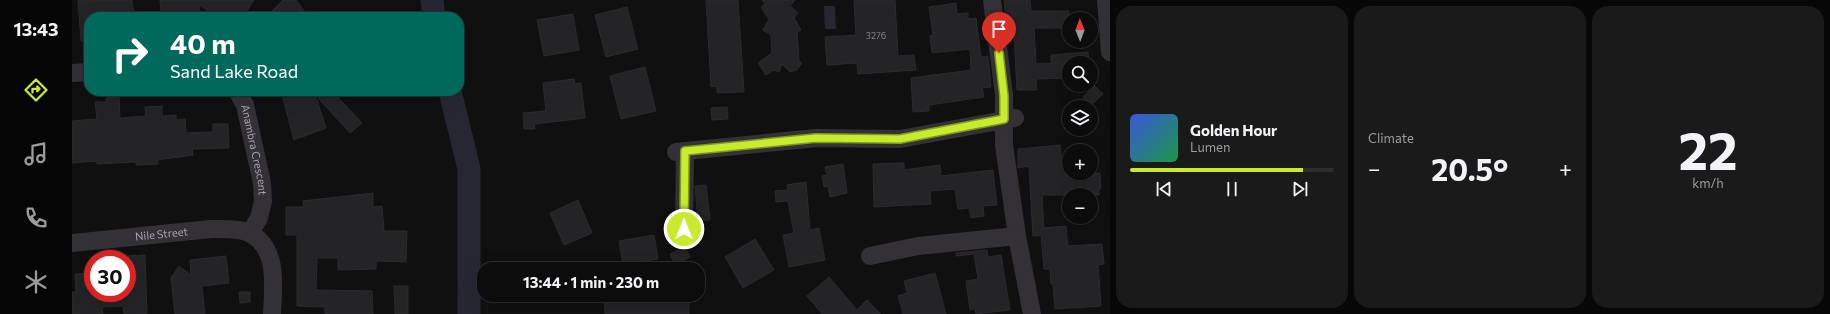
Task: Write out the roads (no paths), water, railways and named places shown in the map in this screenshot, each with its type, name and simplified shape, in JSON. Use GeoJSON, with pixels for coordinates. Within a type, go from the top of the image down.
{"type":"FeatureCollection","features":[{"type":"Feature","properties":{"kind":"street"},"geometry":{"type":"LineString","coordinates":[[992,0],[1004,96],[1010,119],[1004,145],[1017,236],[1032,314]]}},
{"type":"Feature","properties":{"kind":"street"},"geometry":{"type":"LineString","coordinates":[[1106,0],[1110,52]]}},
{"type":"Feature","properties":{"kind":"street"},"geometry":{"type":"LineString","coordinates":[[72,73],[84,72]]}},
{"type":"Feature","properties":{"kind":"street","name":"Anambra Crescent"},"geometry":{"type":"LineString","coordinates":[[240,96],[245,105],[262,183],[262,207],[259,218],[250,233]]}},
{"type":"Feature","properties":{"kind":"street"},"geometry":{"type":"LineString","coordinates":[[684,229],[681,151],[816,138],[900,139],[1010,119]]}},
{"type":"Feature","properties":{"kind":"street","name":"Nile Street"},"geometry":{"type":"LineString","coordinates":[[72,243],[211,229],[233,230],[250,233]]}},
{"type":"Feature","properties":{"kind":"street"},"geometry":{"type":"LineString","coordinates":[[250,233],[263,244],[272,263],[272,314]]}},
{"type":"Feature","properties":{"kind":"street"},"geometry":{"type":"LineString","coordinates":[[870,256],[918,246],[1017,236]]}},
{"type":"Feature","properties":{"kind":"water"},"geometry":{"type":"Polygon","coordinates":[[[824,6],[835,6],[836,29],[825,29],[824,6]]]}},
{"type":"Feature","properties":{"kind":"waterway"},"geometry":{"type":"LineString","coordinates":[[432,0],[433,12]]}},
{"type":"Feature","properties":{"kind":"waterway"},"geometry":{"type":"LineString","coordinates":[[451,96],[469,169],[469,314]]}}]}
